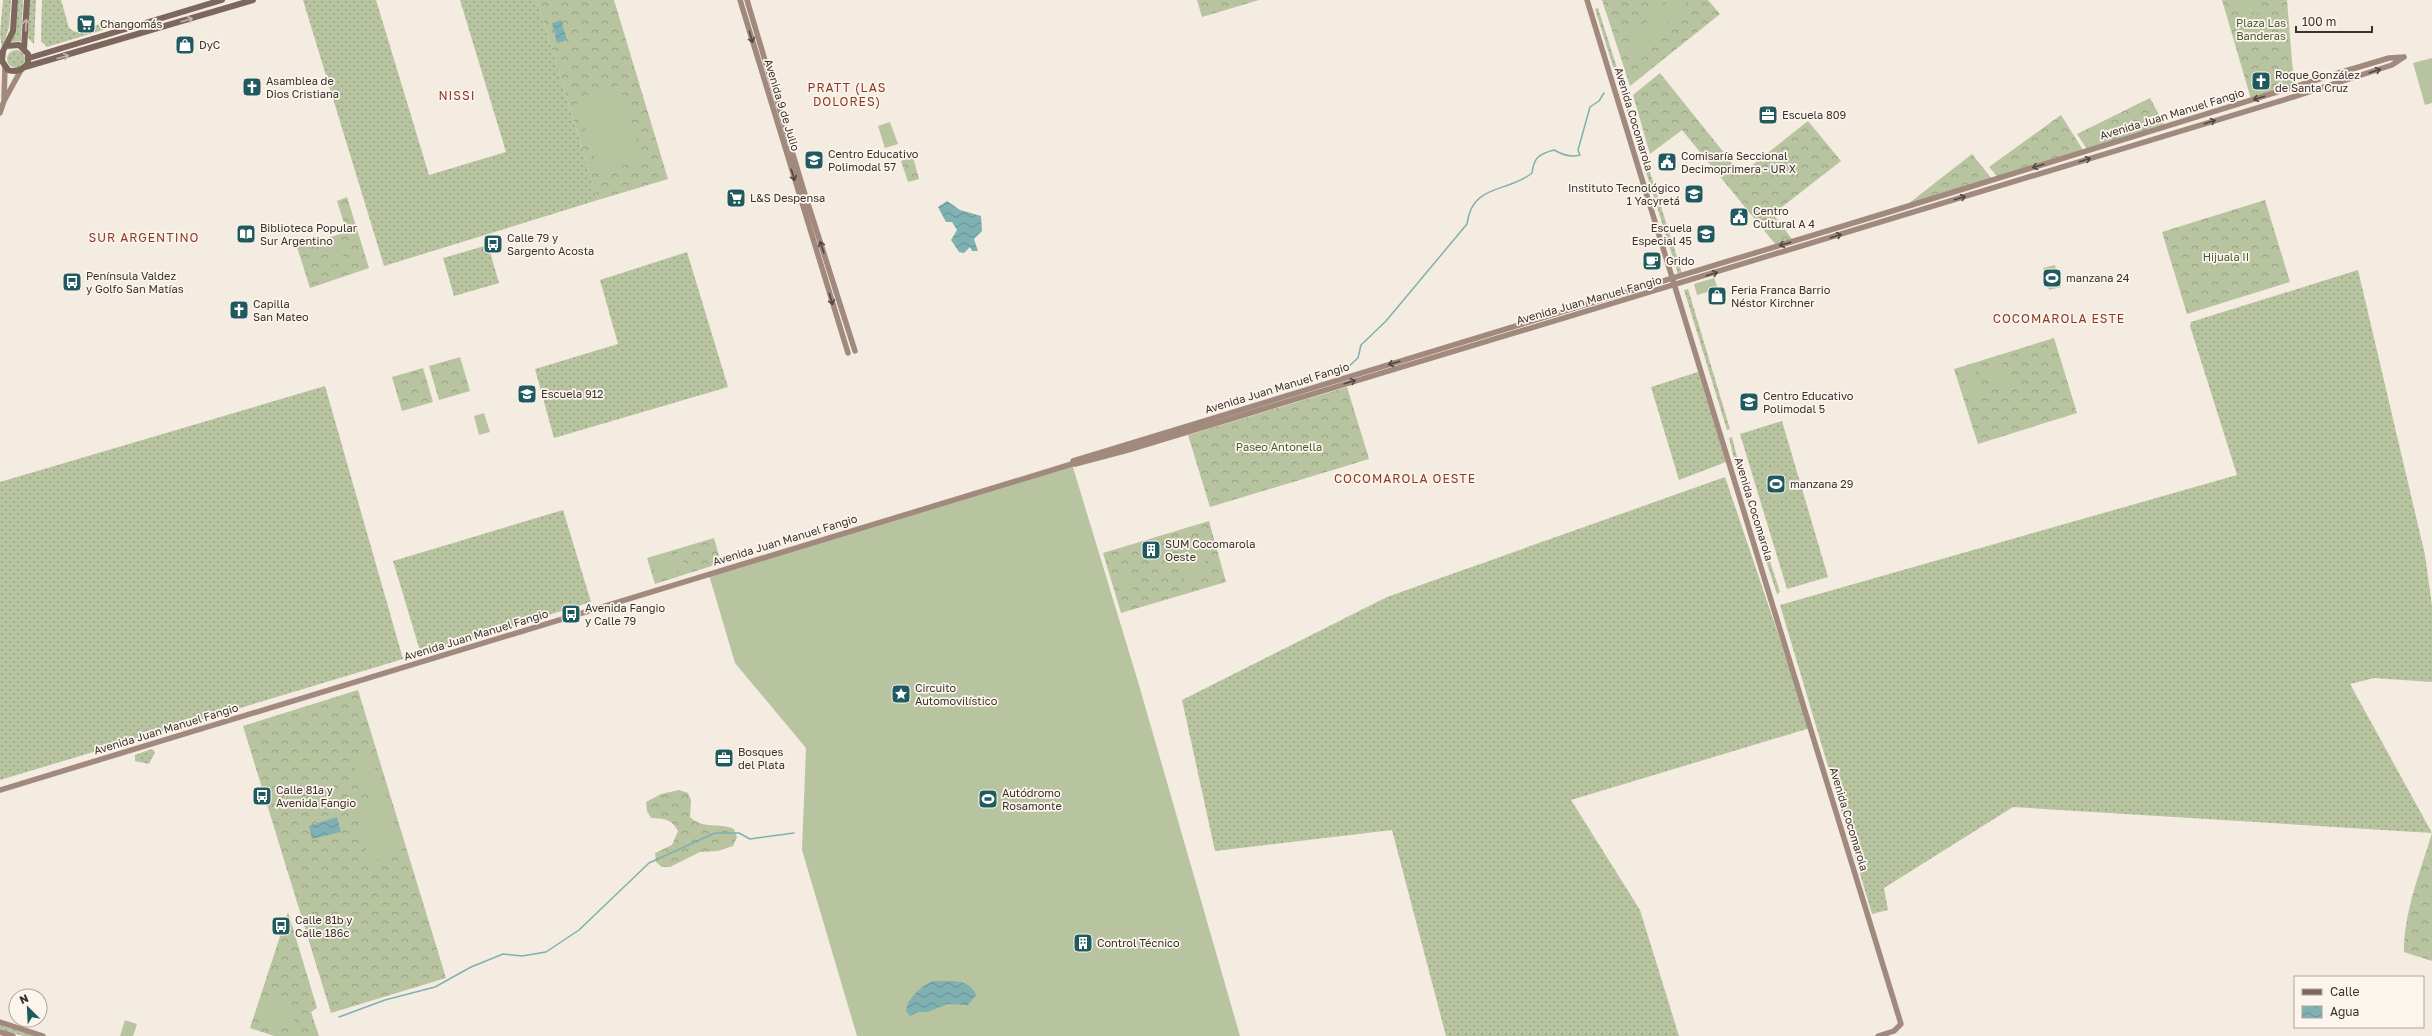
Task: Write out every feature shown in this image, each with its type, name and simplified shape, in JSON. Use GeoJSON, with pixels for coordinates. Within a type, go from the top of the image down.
{"type":"FeatureCollection","features":[{"type":"Feature","properties":{"kind":"main road"},"geometry":{"type":"LineString","coordinates":[[4,101],[5,67],[1,58],[13,31],[15,0]]}},
{"type":"Feature","properties":{"kind":"main road"},"geometry":{"type":"LineString","coordinates":[[24,49],[27,0]]}},
{"type":"Feature","properties":{"kind":"main road"},"geometry":{"type":"LineString","coordinates":[[28,58],[222,0]]}},
{"type":"Feature","properties":{"kind":"main road"},"geometry":{"type":"LineString","coordinates":[[5,67],[12,72],[253,0]]}},
{"type":"Feature","properties":{"kind":"main road","name":"Avenida 9 de Julio"},"geometry":{"type":"LineString","coordinates":[[740,0],[848,353]]}},
{"type":"Feature","properties":{"kind":"main road","name":"Avenida 9 de Julio"},"geometry":{"type":"LineString","coordinates":[[747,0],[803,188],[855,351]]}},
{"type":"Feature","properties":{"kind":"main road","name":"Avenida Cocomarola"},"geometry":{"type":"LineString","coordinates":[[1587,0],[1901,1024],[1894,1031],[1878,1036]]}},
{"type":"Feature","properties":{"kind":"main road"},"geometry":{"type":"LineString","coordinates":[[0,113],[4,101],[28,58],[24,49],[19,45],[6,46]]}},
{"type":"Feature","properties":{"kind":"main road","name":"Avenida Juan Manuel Fangio"},"geometry":{"type":"LineString","coordinates":[[0,790],[1072,464],[1080,459],[1259,407],[1674,285],[2293,97],[2392,66],[2404,57],[2389,58],[2342,72],[1259,407]]}},
{"type":"Feature","properties":{"kind":"main road"},"geometry":{"type":"LineString","coordinates":[[0,1022],[43,1036]]}},
{"type":"Feature","properties":{"kind":"main road"},"geometry":{"type":"LineString","coordinates":[[0,1032],[13,1036]]}},
{"type":"Feature","properties":{"kind":"green space"},"geometry":{"type":"Polygon","coordinates":[[[3,0],[11,0],[9,27],[2,49],[0,34],[3,0]]]}},
{"type":"Feature","properties":{"kind":"green space"},"geometry":{"type":"Polygon","coordinates":[[[15,0],[23,0],[21,41],[11,42],[15,0]]]}},
{"type":"Feature","properties":{"kind":"green space"},"geometry":{"type":"Polygon","coordinates":[[[29,0],[36,0],[34,44],[28,38],[29,0]]]}},
{"type":"Feature","properties":{"kind":"green space"},"geometry":{"type":"Polygon","coordinates":[[[42,0],[61,0],[69,28],[75,32],[114,20],[116,26],[47,47],[41,41],[42,0]]]}},
{"type":"Feature","properties":{"kind":"green space"},"geometry":{"type":"Polygon","coordinates":[[[303,0],[376,0],[429,175],[506,152],[460,0],[537,0],[598,200],[384,266],[303,0]]]}},
{"type":"Feature","properties":{"kind":"green space"},"geometry":{"type":"Polygon","coordinates":[[[537,0],[614,0],[668,179],[598,200],[537,0]]]}},
{"type":"Feature","properties":{"kind":"green space"},"geometry":{"type":"Polygon","coordinates":[[[1197,0],[1259,0],[1202,17],[1197,0]]]}},
{"type":"Feature","properties":{"kind":"green space"},"geometry":{"type":"Polygon","coordinates":[[[1602,0],[1708,0],[1720,14],[1630,86],[1602,0]]]}},
{"type":"Feature","properties":{"kind":"green space"},"geometry":{"type":"Polygon","coordinates":[[[1665,0],[1685,0],[1689,13],[1671,19],[1665,0]]]}},
{"type":"Feature","properties":{"kind":"green space","name":"Plaza Las Banderas"},"geometry":{"type":"Polygon","coordinates":[[[2222,0],[2287,0],[2294,86],[2251,99],[2222,0]]]}},
{"type":"Feature","properties":{"kind":"green space"},"geometry":{"type":"Polygon","coordinates":[[[2228,0],[2264,0],[2257,14],[2228,0]]]}},
{"type":"Feature","properties":{"kind":"green space"},"geometry":{"type":"Polygon","coordinates":[[[1662,3],[1671,34],[1652,40],[1643,8],[1662,3]]]}},
{"type":"Feature","properties":{"kind":"green space"},"geometry":{"type":"Polygon","coordinates":[[[1598,8],[1682,273],[1678,274],[1595,9],[1598,8]]]}},
{"type":"Feature","properties":{"kind":"green space"},"geometry":{"type":"Polygon","coordinates":[[[2243,10],[2274,25],[2265,43],[2234,28],[2243,10]]]}},
{"type":"Feature","properties":{"kind":"green space"},"geometry":{"type":"Polygon","coordinates":[[[1643,24],[1652,55],[1634,60],[1625,29],[1643,24]]]}},
{"type":"Feature","properties":{"kind":"green space"},"geometry":{"type":"Polygon","coordinates":[[[12,50],[20,50],[25,55],[23,66],[20,68],[12,68],[7,63],[7,55],[12,50]]]}},
{"type":"Feature","properties":{"kind":"green space"},"geometry":{"type":"Polygon","coordinates":[[[2432,58],[2432,103],[2425,105],[2413,63],[2432,58]]]}},
{"type":"Feature","properties":{"kind":"green space"},"geometry":{"type":"Polygon","coordinates":[[[1660,73],[1741,174],[1808,121],[1841,161],[1773,214],[1792,239],[1776,245],[1682,130],[1650,154],[1633,95],[1660,73]]]}},
{"type":"Feature","properties":{"kind":"green space"},"geometry":{"type":"Polygon","coordinates":[[[619,85],[643,159],[599,173],[576,99],[619,85]]]}},
{"type":"Feature","properties":{"kind":"green space"},"geometry":{"type":"Polygon","coordinates":[[[2150,98],[2164,124],[2087,149],[2077,134],[2150,98]]]}},
{"type":"Feature","properties":{"kind":"green space"},"geometry":{"type":"Polygon","coordinates":[[[2061,115],[2083,150],[1998,177],[1989,167],[2061,115]]]}},
{"type":"Feature","properties":{"kind":"green space"},"geometry":{"type":"Polygon","coordinates":[[[890,122],[898,144],[885,148],[878,126],[890,122]]]}},
{"type":"Feature","properties":{"kind":"green space"},"geometry":{"type":"Polygon","coordinates":[[[2111,124],[2115,136],[2090,145],[2085,133],[2111,124]]]}},
{"type":"Feature","properties":{"kind":"green space"},"geometry":{"type":"Polygon","coordinates":[[[1972,154],[1992,179],[1908,204],[1972,154]]]}},
{"type":"Feature","properties":{"kind":"green space"},"geometry":{"type":"Polygon","coordinates":[[[913,157],[919,179],[908,182],[901,161],[913,157]]]}},
{"type":"Feature","properties":{"kind":"green space"},"geometry":{"type":"Polygon","coordinates":[[[347,197],[369,268],[310,288],[297,247],[347,232],[337,201],[347,197]]]}},
{"type":"Feature","properties":{"kind":"green space","name":"Hijuala II"},"geometry":{"type":"Polygon","coordinates":[[[2265,200],[2290,282],[2187,314],[2162,232],[2265,200]]]}},
{"type":"Feature","properties":{"kind":"green space"},"geometry":{"type":"Polygon","coordinates":[[[338,239],[345,261],[333,265],[326,243],[338,239]]]}},
{"type":"Feature","properties":{"kind":"green space"},"geometry":{"type":"Polygon","coordinates":[[[488,245],[499,283],[454,296],[443,258],[488,245]]]}},
{"type":"Feature","properties":{"kind":"green space"},"geometry":{"type":"Polygon","coordinates":[[[687,252],[728,387],[554,438],[535,369],[618,344],[600,280],[687,252]]]}},
{"type":"Feature","properties":{"kind":"green space","name":"manzana 24"},"geometry":{"type":"Polygon","coordinates":[[[2055,265],[2061,287],[2049,290],[2043,268],[2055,265]]]}},
{"type":"Feature","properties":{"kind":"green space"},"geometry":{"type":"Polygon","coordinates":[[[2358,270],[2425,555],[2432,606],[2432,682],[2374,678],[2350,684],[2432,833],[2013,807],[1884,888],[1888,910],[1872,914],[1780,605],[2237,475],[2190,326],[2191,322],[2358,270]]]}},
{"type":"Feature","properties":{"kind":"green space"},"geometry":{"type":"Polygon","coordinates":[[[1714,278],[1718,289],[1697,295],[1694,284],[1714,278]]]}},
{"type":"Feature","properties":{"kind":"green space"},"geometry":{"type":"Polygon","coordinates":[[[1688,289],[1730,429],[1727,430],[1684,290],[1688,289]]]}},
{"type":"Feature","properties":{"kind":"green space"},"geometry":{"type":"Polygon","coordinates":[[[2054,338],[2077,413],[1978,444],[1954,369],[2054,338]]]}},
{"type":"Feature","properties":{"kind":"green space"},"geometry":{"type":"Polygon","coordinates":[[[460,357],[470,391],[439,400],[429,366],[460,357]]]}},
{"type":"Feature","properties":{"kind":"green space"},"geometry":{"type":"Polygon","coordinates":[[[2002,363],[2009,387],[1997,390],[1990,366],[2002,363]]]}},
{"type":"Feature","properties":{"kind":"green space"},"geometry":{"type":"Polygon","coordinates":[[[423,368],[433,402],[402,411],[392,377],[423,368]]]}},
{"type":"Feature","properties":{"kind":"green space"},"geometry":{"type":"Polygon","coordinates":[[[1975,370],[1982,394],[1971,397],[1963,373],[1975,370]]]}},
{"type":"Feature","properties":{"kind":"green space"},"geometry":{"type":"Polygon","coordinates":[[[1698,372],[1726,462],[1679,480],[1651,387],[1698,372]]]}},
{"type":"Feature","properties":{"kind":"green space"},"geometry":{"type":"Polygon","coordinates":[[[325,386],[403,659],[0,780],[0,482],[325,386]]]}},
{"type":"Feature","properties":{"kind":"green space","name":"Paseo Antonella"},"geometry":{"type":"Polygon","coordinates":[[[1347,387],[1369,459],[1210,507],[1188,435],[1347,387]]]}},
{"type":"Feature","properties":{"kind":"green space"},"geometry":{"type":"Polygon","coordinates":[[[484,413],[490,432],[479,435],[474,416],[484,413]]]}},
{"type":"Feature","properties":{"kind":"green space"},"geometry":{"type":"Polygon","coordinates":[[[1782,421],[1828,577],[1787,589],[1740,434],[1782,421]]]}},
{"type":"Feature","properties":{"kind":"green space"},"geometry":{"type":"Polygon","coordinates":[[[1732,437],[1741,473],[1780,592],[1777,594],[1738,475],[1729,438],[1732,437]]]}},
{"type":"Feature","properties":{"kind":"green space","name":"Autódromo Rosamonte"},"geometry":{"type":"Polygon","coordinates":[[[1072,464],[1139,685],[1240,1036],[857,1036],[802,850],[806,748],[735,663],[709,575],[1072,464]]]}},
{"type":"Feature","properties":{"kind":"green space","name":"manzana 29"},"geometry":{"type":"Polygon","coordinates":[[[1780,466],[1790,496],[1773,502],[1763,471],[1780,466]]]}},
{"type":"Feature","properties":{"kind":"green space"},"geometry":{"type":"Polygon","coordinates":[[[1725,477],[1810,728],[1571,800],[1640,910],[1679,1036],[1446,1036],[1392,830],[1215,851],[1182,700],[1387,597],[1725,477]]]}},
{"type":"Feature","properties":{"kind":"green space"},"geometry":{"type":"Polygon","coordinates":[[[563,510],[591,602],[421,654],[393,561],[563,510]]]}},
{"type":"Feature","properties":{"kind":"green space"},"geometry":{"type":"Polygon","coordinates":[[[1209,521],[1226,582],[1121,613],[1103,553],[1209,521]]]}},
{"type":"Feature","properties":{"kind":"green space"},"geometry":{"type":"Polygon","coordinates":[[[714,538],[721,563],[655,584],[647,558],[714,538]]]}},
{"type":"Feature","properties":{"kind":"green space"},"geometry":{"type":"Polygon","coordinates":[[[1195,548],[1208,557],[1190,583],[1177,575],[1195,548]]]}},
{"type":"Feature","properties":{"kind":"green space"},"geometry":{"type":"Polygon","coordinates":[[[680,552],[685,569],[657,578],[651,562],[680,552]]]}},
{"type":"Feature","properties":{"kind":"green space"},"geometry":{"type":"Polygon","coordinates":[[[1128,572],[1134,594],[1123,597],[1116,575],[1128,572]]]}},
{"type":"Feature","properties":{"kind":"green space"},"geometry":{"type":"Polygon","coordinates":[[[358,690],[446,978],[331,1013],[243,726],[358,690]]]}},
{"type":"Feature","properties":{"kind":"green space"},"geometry":{"type":"Polygon","coordinates":[[[152,749],[155,752],[149,764],[135,761],[135,755],[152,749]]]}},
{"type":"Feature","properties":{"kind":"green space"},"geometry":{"type":"Polygon","coordinates":[[[371,756],[381,788],[363,793],[353,762],[371,756]]]}},
{"type":"Feature","properties":{"kind":"green space"},"geometry":{"type":"Polygon","coordinates":[[[679,790],[688,793],[691,800],[690,817],[695,821],[706,825],[723,826],[734,829],[737,837],[733,846],[718,851],[700,852],[670,867],[662,867],[656,862],[655,853],[672,845],[678,831],[670,821],[651,818],[647,811],[646,802],[661,794],[679,790]]]}},
{"type":"Feature","properties":{"kind":"green space"},"geometry":{"type":"Polygon","coordinates":[[[385,793],[403,853],[370,862],[352,803],[385,793]]]}},
{"type":"Feature","properties":{"kind":"green space"},"geometry":{"type":"Polygon","coordinates":[[[2432,833],[2432,961],[2404,952],[2410,907],[2432,833]]]}},
{"type":"Feature","properties":{"kind":"green space"},"geometry":{"type":"Polygon","coordinates":[[[288,912],[317,1008],[311,1012],[319,1036],[274,1036],[250,1028],[288,912]]]}},
{"type":"Feature","properties":{"kind":"green space"},"geometry":{"type":"Polygon","coordinates":[[[266,997],[298,1007],[292,1028],[259,1018],[266,997]]]}},
{"type":"Feature","properties":{"kind":"green space"},"geometry":{"type":"Polygon","coordinates":[[[125,1020],[137,1024],[133,1036],[120,1036],[125,1020]]]}},
{"type":"Feature","properties":{"kind":"green space"},"geometry":{"type":"Polygon","coordinates":[[[0,1025],[35,1036],[23,1036],[0,1029],[0,1025]]]}},
{"type":"Feature","properties":{"kind":"water"},"geometry":{"type":"Polygon","coordinates":[[[561,20],[567,40],[557,43],[552,23],[561,20]]]}},
{"type":"Feature","properties":{"kind":"water"},"geometry":{"type":"Polygon","coordinates":[[[947,201],[960,210],[981,216],[982,231],[974,239],[978,251],[972,251],[970,247],[964,253],[959,252],[951,240],[957,230],[952,222],[946,222],[938,207],[947,201]]]}},
{"type":"Feature","properties":{"kind":"water"},"geometry":{"type":"Polygon","coordinates":[[[337,817],[341,832],[312,839],[309,826],[337,817]]]}},
{"type":"Feature","properties":{"kind":"water"},"geometry":{"type":"Polygon","coordinates":[[[933,981],[952,981],[963,983],[973,989],[976,995],[968,1005],[947,1004],[928,1012],[918,1012],[910,1016],[906,1011],[912,997],[925,985],[933,981]]]}},
{"type":"Feature","properties":{"kind":"waterway"},"geometry":{"type":"LineString","coordinates":[[1346,369],[1358,358],[1361,345],[1386,321],[1467,224],[1470,211],[1483,195],[1512,184],[1532,173],[1534,163],[1538,157],[1545,153],[1554,150],[1570,156],[1580,155],[1578,150],[1590,107],[1599,101],[1604,93]]}},
{"type":"Feature","properties":{"kind":"waterway"},"geometry":{"type":"LineString","coordinates":[[339,1017],[385,1000],[435,987],[471,967],[503,954],[522,956],[546,952],[579,930],[649,863],[715,833],[739,833],[750,839],[794,833]]}},
{"type":"Feature","properties":{"kind":"place","name":"Changomás"},"geometry":{"type":"Point","coordinates":[86,24]}},
{"type":"Feature","properties":{"kind":"place","name":"DyC"},"geometry":{"type":"Point","coordinates":[185,45]}},
{"type":"Feature","properties":{"kind":"place","name":"Roque González de Santa Cruz"},"geometry":{"type":"Point","coordinates":[2261,81]}},
{"type":"Feature","properties":{"kind":"place","name":"Asamblea de Dios Cristiana"},"geometry":{"type":"Point","coordinates":[252,87]}},
{"type":"Feature","properties":{"kind":"place","name":"Escuela 809"},"geometry":{"type":"Point","coordinates":[1768,115]}},
{"type":"Feature","properties":{"kind":"place","name":"Centro Educativo Polimodal 57"},"geometry":{"type":"Point","coordinates":[814,160]}},
{"type":"Feature","properties":{"kind":"place","name":"Comisaría Seccional Decimoprimera - UR X"},"geometry":{"type":"Point","coordinates":[1667,162]}},
{"type":"Feature","properties":{"kind":"place","name":"Instituto Tecnológico 1 Yacyretá"},"geometry":{"type":"Point","coordinates":[1694,194]}},
{"type":"Feature","properties":{"kind":"place","name":"L&S Despensa"},"geometry":{"type":"Point","coordinates":[736,198]}},
{"type":"Feature","properties":{"kind":"place","name":"Centro Cultural A 4"},"geometry":{"type":"Point","coordinates":[1739,217]}},
{"type":"Feature","properties":{"kind":"place","name":"Biblioteca Popular Sur Argentino"},"geometry":{"type":"Point","coordinates":[246,234]}},
{"type":"Feature","properties":{"kind":"place","name":"Escuela Especial 45"},"geometry":{"type":"Point","coordinates":[1706,234]}},
{"type":"Feature","properties":{"kind":"place","name":"Calle 79 y Sargento Acosta"},"geometry":{"type":"Point","coordinates":[493,244]}},
{"type":"Feature","properties":{"kind":"place","name":"Grido"},"geometry":{"type":"Point","coordinates":[1652,261]}},
{"type":"Feature","properties":{"kind":"place","name":"manzana 24"},"geometry":{"type":"Point","coordinates":[2052,278]}},
{"type":"Feature","properties":{"kind":"place","name":"Península Valdez y Golfo San Matías"},"geometry":{"type":"Point","coordinates":[72,282]}},
{"type":"Feature","properties":{"kind":"place","name":"Feria Franca Barrio Néstor Kirchner"},"geometry":{"type":"Point","coordinates":[1717,296]}},
{"type":"Feature","properties":{"kind":"place","name":"Capilla San Mateo"},"geometry":{"type":"Point","coordinates":[239,310]}},
{"type":"Feature","properties":{"kind":"place","name":"Escuela 912"},"geometry":{"type":"Point","coordinates":[527,394]}},
{"type":"Feature","properties":{"kind":"place","name":"Centro Educativo Polimodal 5"},"geometry":{"type":"Point","coordinates":[1749,402]}},
{"type":"Feature","properties":{"kind":"place","name":"manzana 29"},"geometry":{"type":"Point","coordinates":[1776,484]}},
{"type":"Feature","properties":{"kind":"place","name":"SUM Cocomarola Oeste"},"geometry":{"type":"Point","coordinates":[1151,550]}},
{"type":"Feature","properties":{"kind":"place","name":"Avenida Fangio y Calle 79"},"geometry":{"type":"Point","coordinates":[571,614]}},
{"type":"Feature","properties":{"kind":"place","name":"Circuito Automovilístico"},"geometry":{"type":"Point","coordinates":[901,694]}},
{"type":"Feature","properties":{"kind":"place","name":"Bosques del Plata"},"geometry":{"type":"Point","coordinates":[724,758]}},
{"type":"Feature","properties":{"kind":"place","name":"Calle 81a y Avenida Fangio"},"geometry":{"type":"Point","coordinates":[262,796]}},
{"type":"Feature","properties":{"kind":"place","name":"Autódromo Rosamonte"},"geometry":{"type":"Point","coordinates":[988,799]}},
{"type":"Feature","properties":{"kind":"place","name":"Calle 81b y Calle 186c"},"geometry":{"type":"Point","coordinates":[281,926]}},
{"type":"Feature","properties":{"kind":"place","name":"Control Técnico"},"geometry":{"type":"Point","coordinates":[1083,943]}},
{"type":"Feature","properties":{"kind":"district","name":"PRATT (LAS DOLORES)"},"geometry":{"type":"Point","coordinates":[847,95]}},
{"type":"Feature","properties":{"kind":"district","name":"NISSI"},"geometry":{"type":"Point","coordinates":[457,96]}},
{"type":"Feature","properties":{"kind":"district","name":"SUR ARGENTINO"},"geometry":{"type":"Point","coordinates":[144,238]}},
{"type":"Feature","properties":{"kind":"district","name":"COCOMAROLA ESTE"},"geometry":{"type":"Point","coordinates":[2059,319]}},
{"type":"Feature","properties":{"kind":"district","name":"COCOMAROLA OESTE"},"geometry":{"type":"Point","coordinates":[1405,479]}}]}
